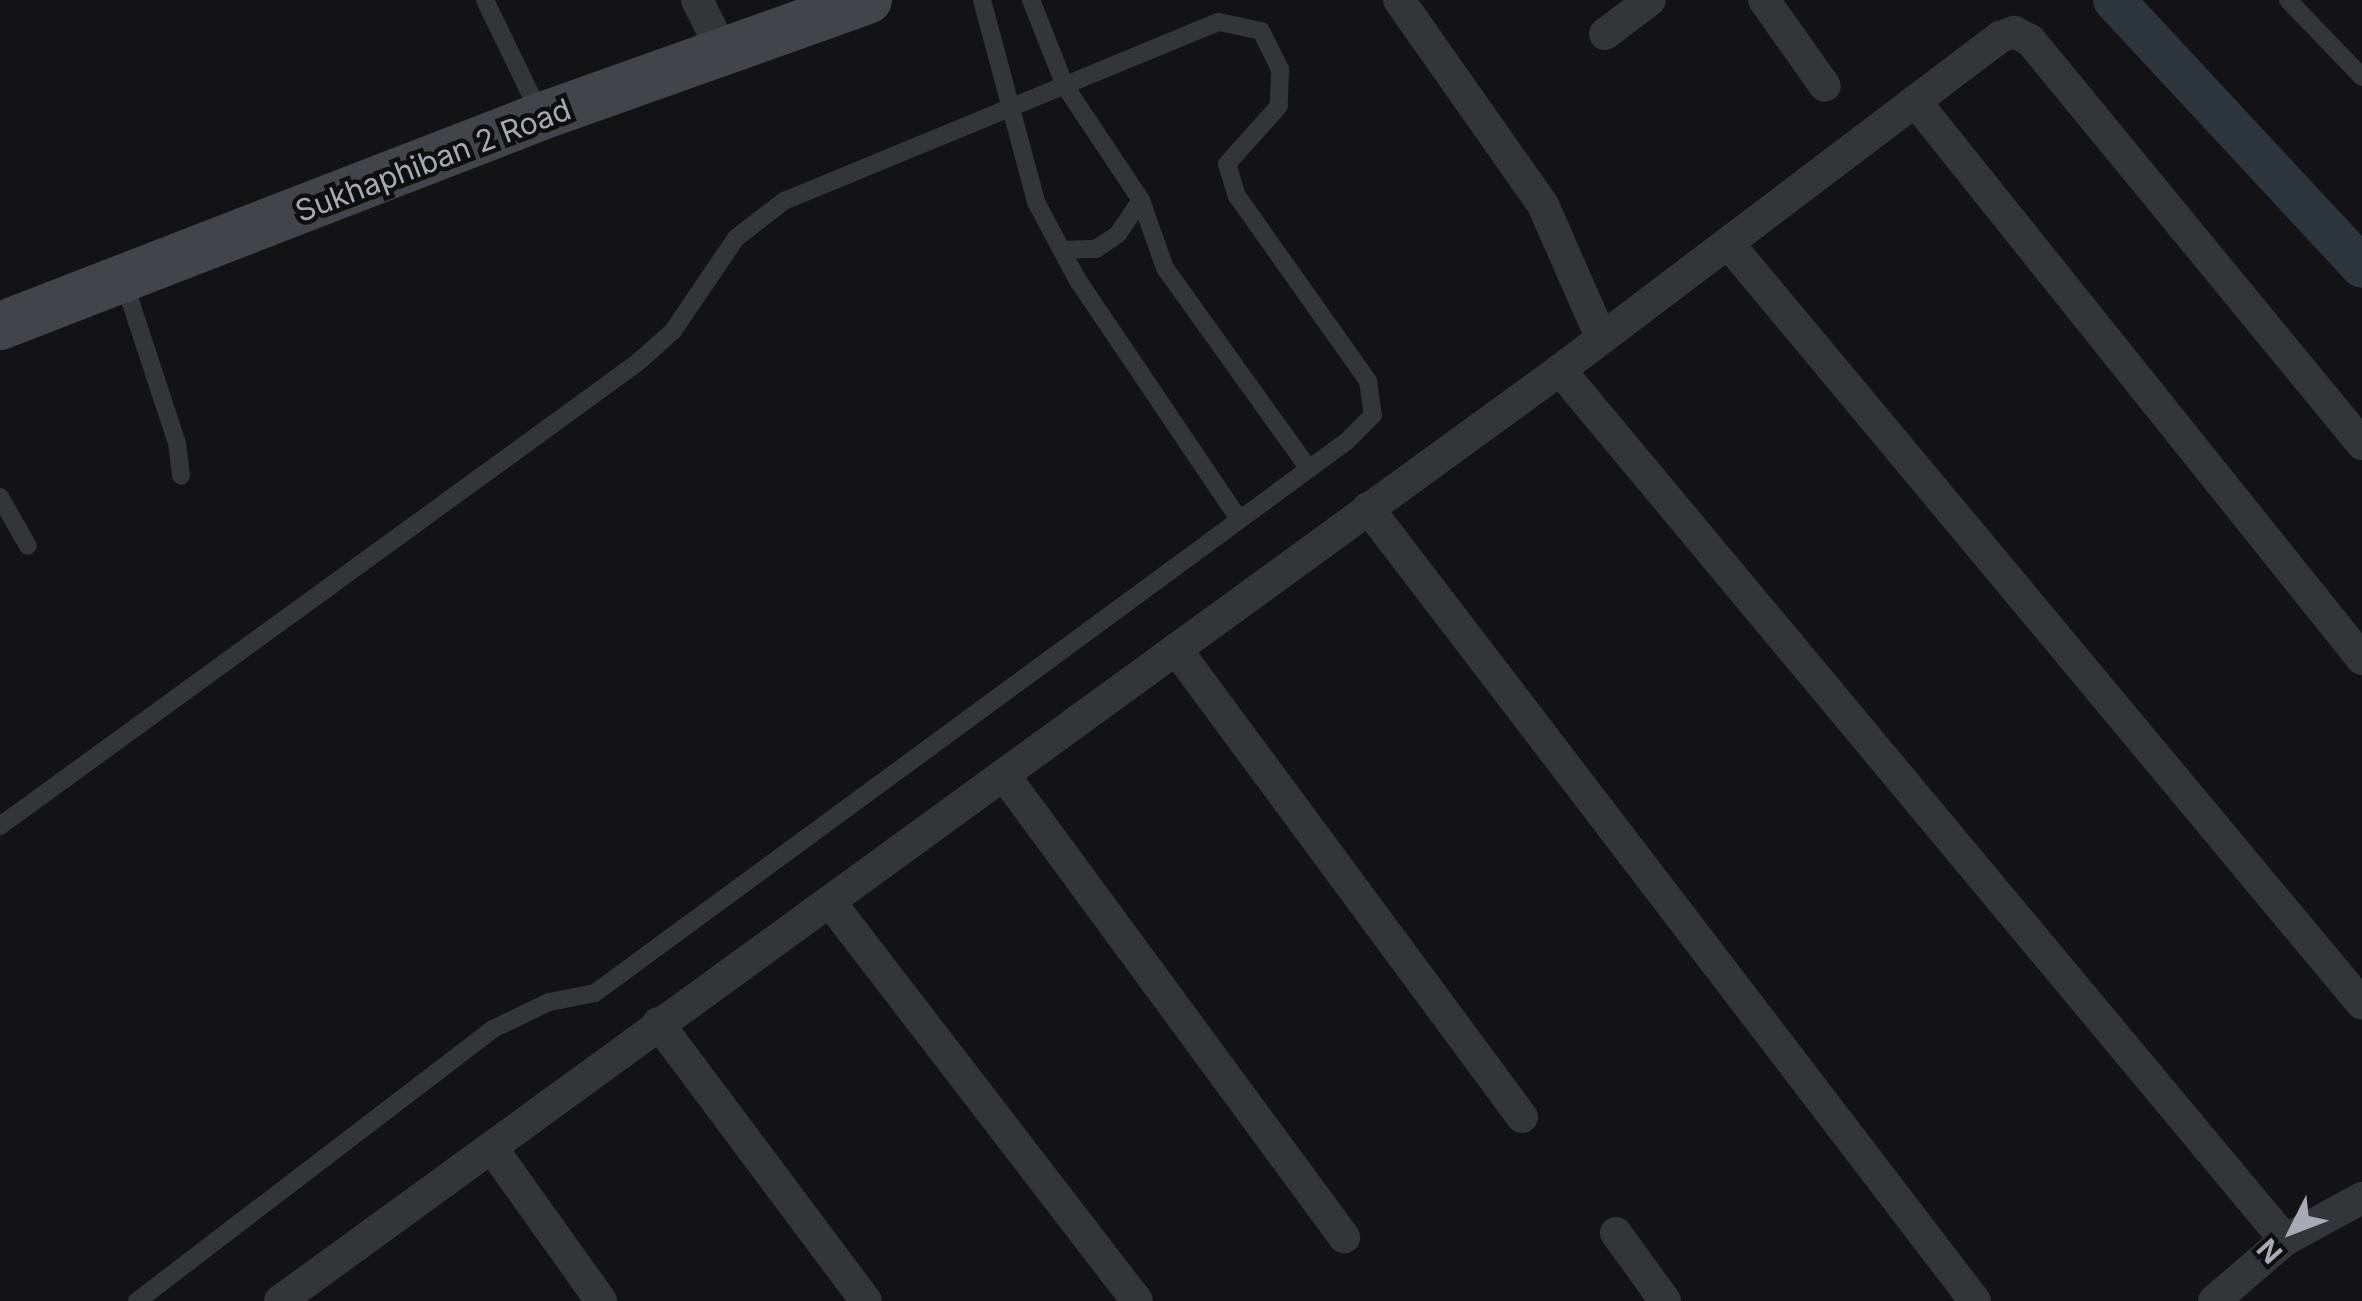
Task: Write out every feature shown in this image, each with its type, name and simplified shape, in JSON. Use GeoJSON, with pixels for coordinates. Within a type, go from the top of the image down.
{"type":"FeatureCollection","features":[{"type":"Feature","properties":{"kind":"street"},"geometry":{"type":"LineString","coordinates":[[697,0],[724,52]]}},
{"type":"Feature","properties":{"kind":"street","name":"Sukhaphiban 2 Road"},"geometry":{"type":"LineString","coordinates":[[0,326],[124,282],[542,116],[868,0]]}},
{"type":"Feature","properties":{"kind":"street"},"geometry":{"type":"LineString","coordinates":[[1399,0],[1543,205],[1602,337]]}},
{"type":"Feature","properties":{"kind":"street"},"geometry":{"type":"LineString","coordinates":[[1605,34],[1650,0]]}},
{"type":"Feature","properties":{"kind":"street"},"geometry":{"type":"LineString","coordinates":[[1764,0],[1825,86]]}},
{"type":"Feature","properties":{"kind":"street"},"geometry":{"type":"LineString","coordinates":[[280,1301],[324,1288],[492,1148],[658,1023],[1560,370],[2000,37],[2014,32],[2030,40],[2362,444]]}},
{"type":"Feature","properties":{"kind":"street"},"geometry":{"type":"LineString","coordinates":[[1915,101],[2362,659]]}},
{"type":"Feature","properties":{"kind":"street"},"geometry":{"type":"LineString","coordinates":[[1728,242],[2362,1004]]}},
{"type":"Feature","properties":{"kind":"street"},"geometry":{"type":"LineString","coordinates":[[1560,370],[2285,1240]]}},
{"type":"Feature","properties":{"kind":"street"},"geometry":{"type":"LineString","coordinates":[[1368,508],[1975,1301]]}},
{"type":"Feature","properties":{"kind":"street"},"geometry":{"type":"LineString","coordinates":[[1176,649],[1522,1117]]}},
{"type":"Feature","properties":{"kind":"street"},"geometry":{"type":"LineString","coordinates":[[1004,776],[1344,1237]]}},
{"type":"Feature","properties":{"kind":"street"},"geometry":{"type":"LineString","coordinates":[[830,902],[1137,1301]]}},
{"type":"Feature","properties":{"kind":"street"},"geometry":{"type":"LineString","coordinates":[[658,1023],[866,1301]]}},
{"type":"Feature","properties":{"kind":"street"},"geometry":{"type":"LineString","coordinates":[[492,1148],[601,1301]]}},
{"type":"Feature","properties":{"kind":"street"},"geometry":{"type":"LineString","coordinates":[[2214,1301],[2285,1240],[2362,1198]]}},
{"type":"Feature","properties":{"kind":"street"},"geometry":{"type":"LineString","coordinates":[[1616,1233],[1665,1301]]}},
{"type":"Feature","properties":{"kind":"lane"},"geometry":{"type":"LineString","coordinates":[[484,0],[542,116]]}},
{"type":"Feature","properties":{"kind":"lane"},"geometry":{"type":"LineString","coordinates":[[982,0],[998,43],[1007,109],[1036,202],[1062,250],[1239,519]]}},
{"type":"Feature","properties":{"kind":"lane"},"geometry":{"type":"LineString","coordinates":[[1031,0],[1065,86],[1141,200],[1165,268],[1309,468]]}},
{"type":"Feature","properties":{"kind":"lane"},"geometry":{"type":"LineString","coordinates":[[2288,0],[2362,77]]}},
{"type":"Feature","properties":{"kind":"lane"},"geometry":{"type":"LineString","coordinates":[[0,826],[638,363],[672,331],[736,238],[784,201],[1219,22],[1261,31],[1280,69],[1279,106],[1227,164],[1237,196],[1368,380],[1373,415],[1309,468],[596,992],[549,1002],[493,1029],[137,1301]]}},
{"type":"Feature","properties":{"kind":"lane"},"geometry":{"type":"LineString","coordinates":[[1062,250],[1096,249],[1118,234],[1141,200]]}},
{"type":"Feature","properties":{"kind":"lane"},"geometry":{"type":"LineString","coordinates":[[124,282],[176,443],[181,476]]}},
{"type":"Feature","properties":{"kind":"lane"},"geometry":{"type":"LineString","coordinates":[[0,497],[28,546]]}},
{"type":"Feature","properties":{"kind":"waterway"},"geometry":{"type":"LineString","coordinates":[[2114,0],[2362,267]]}}]}
